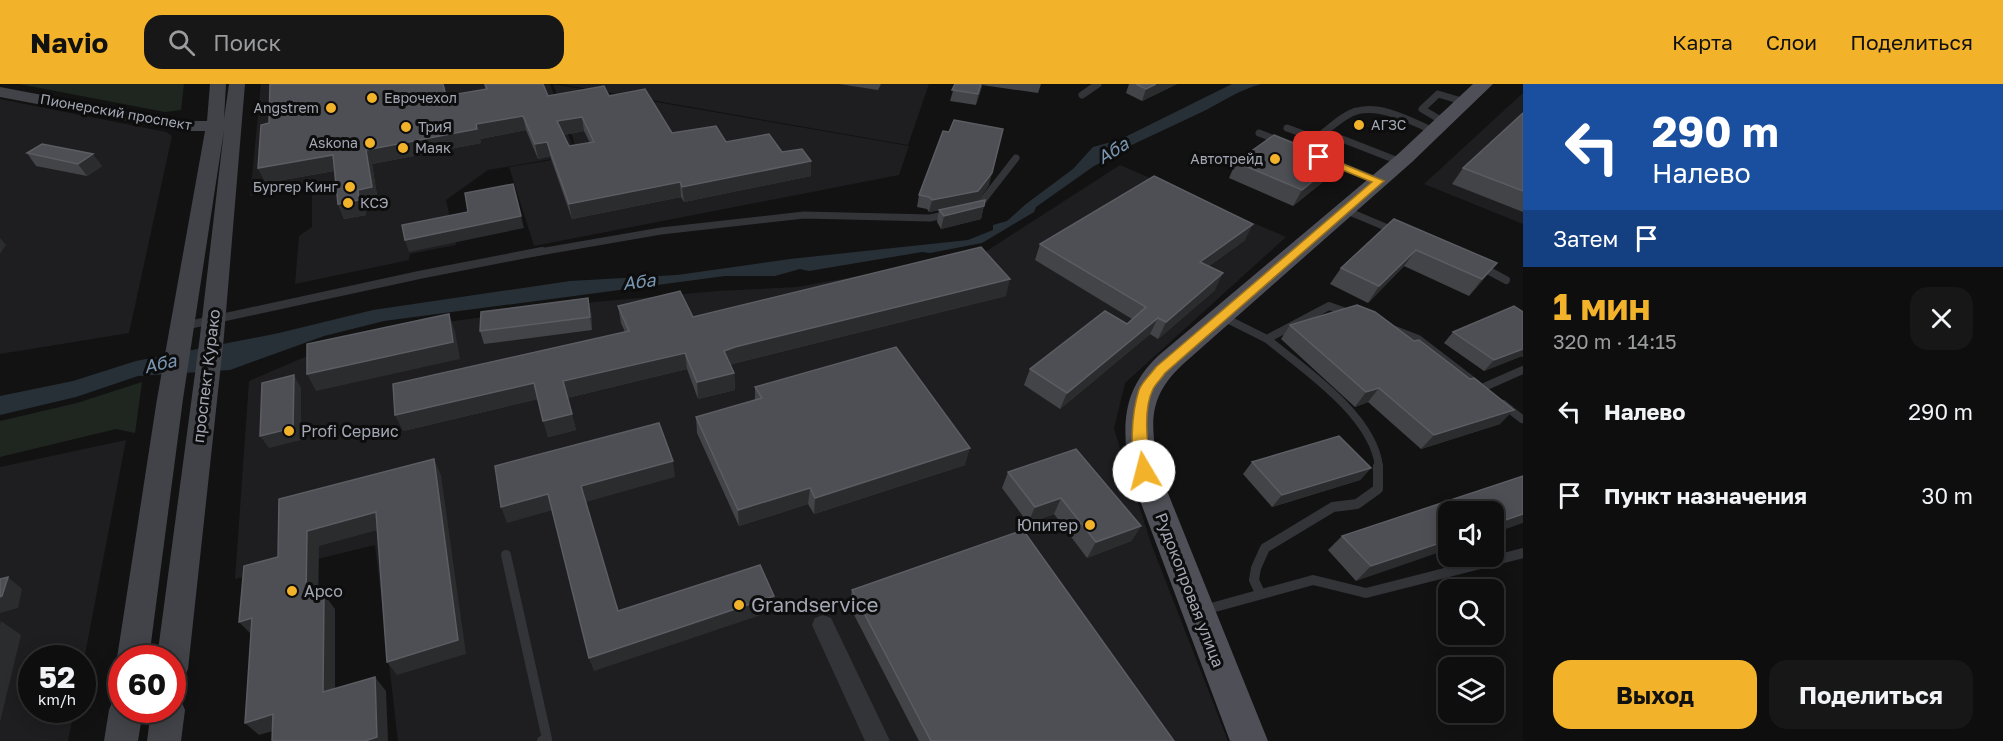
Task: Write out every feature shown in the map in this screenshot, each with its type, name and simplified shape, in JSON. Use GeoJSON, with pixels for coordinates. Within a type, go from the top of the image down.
{"type":"FeatureCollection","features":[{"type":"Feature","properties":{"kind":"main road","name":"проспект Курако"},"geometry":{"type":"LineString","coordinates":[[175,645],[212,328],[224,125],[218,84]]}},
{"type":"Feature","properties":{"kind":"main road","name":"проспект Курако"},"geometry":{"type":"LineString","coordinates":[[135,645],[180,336],[224,125],[237,84]]}},
{"type":"Feature","properties":{"kind":"main road","name":"Рудокопровая улица"},"geometry":{"type":"LineString","coordinates":[[1249,741],[1144,471],[1139,437],[1146,389],[1161,370],[1182,350],[1401,162],[1477,89]]}},
{"type":"Feature","properties":{"kind":"main road","name":"Пионерский проспект"},"geometry":{"type":"LineString","coordinates":[[0,92],[180,126],[224,125]]}},
{"type":"Feature","properties":{"kind":"main road"},"geometry":{"type":"LineString","coordinates":[[121,741],[124,723]]}},
{"type":"Feature","properties":{"kind":"main road"},"geometry":{"type":"LineString","coordinates":[[164,741],[166,723]]}},
{"type":"Feature","properties":{"kind":"street"},"geometry":{"type":"LineString","coordinates":[[823,625],[878,741]]}},
{"type":"Feature","properties":{"kind":"lane"},"geometry":{"type":"LineString","coordinates":[[1082,95],[1098,84]]}},
{"type":"Feature","properties":{"kind":"lane"},"geometry":{"type":"LineString","coordinates":[[1318,137],[1361,109],[1439,126]]}},
{"type":"Feature","properties":{"kind":"lane"},"geometry":{"type":"LineString","coordinates":[[1287,128],[1318,137],[1342,139],[1401,162]]}},
{"type":"Feature","properties":{"kind":"lane"},"geometry":{"type":"LineString","coordinates":[[1259,133],[1292,146]]}},
{"type":"Feature","properties":{"kind":"lane"},"geometry":{"type":"LineString","coordinates":[[1314,155],[1379,181]]}},
{"type":"Feature","properties":{"kind":"lane"},"geometry":{"type":"LineString","coordinates":[[969,210],[979,208],[1016,158]]}},
{"type":"Feature","properties":{"kind":"lane"},"geometry":{"type":"LineString","coordinates":[[1344,210],[1399,232]]}},
{"type":"Feature","properties":{"kind":"lane"},"geometry":{"type":"LineString","coordinates":[[180,336],[548,250],[661,231],[804,215],[930,218],[959,212]]}},
{"type":"Feature","properties":{"kind":"lane"},"geometry":{"type":"LineString","coordinates":[[1471,262],[1506,280]]}},
{"type":"Feature","properties":{"kind":"lane"},"geometry":{"type":"LineString","coordinates":[[1267,339],[1329,306],[1362,318]]}},
{"type":"Feature","properties":{"kind":"lane"},"geometry":{"type":"LineString","coordinates":[[1221,316],[1267,339],[1339,401],[1358,422],[1378,459],[1378,489],[1357,504],[1333,507],[1265,548],[1256,568],[1254,580],[1260,593]]}},
{"type":"Feature","properties":{"kind":"lane"},"geometry":{"type":"LineString","coordinates":[[1385,327],[1418,339],[1490,394]]}},
{"type":"Feature","properties":{"kind":"lane"},"geometry":{"type":"LineString","coordinates":[[1482,388],[1523,370]]}},
{"type":"Feature","properties":{"kind":"lane"},"geometry":{"type":"LineString","coordinates":[[1498,400],[1522,419]]}},
{"type":"Feature","properties":{"kind":"lane"},"geometry":{"type":"LineString","coordinates":[[1199,612],[1260,593],[1313,580],[1366,593],[1523,553]]}},
{"type":"Feature","properties":{"kind":"lane"},"geometry":{"type":"LineString","coordinates":[[506,555],[547,739],[542,741]]}},
{"type":"Feature","properties":{"kind":"shaded area"},"geometry":{"type":"Polygon","coordinates":[[[19,84],[184,84],[181,110],[165,112],[19,84]]]}},
{"type":"Feature","properties":{"kind":"shaded area"},"geometry":{"type":"Polygon","coordinates":[[[261,84],[550,84],[574,151],[569,156],[488,170],[446,200],[456,245],[410,254],[409,260],[295,284],[299,236],[312,227],[312,185],[250,196],[261,84]]]}},
{"type":"Feature","properties":{"kind":"shaded area"},"geometry":{"type":"Polygon","coordinates":[[[553,84],[909,146],[899,175],[534,246],[509,167],[571,157],[575,152],[574,141],[553,84]]]}},
{"type":"Feature","properties":{"kind":"shaded area"},"geometry":{"type":"Polygon","coordinates":[[[560,84],[929,84],[908,145],[560,84]]]}},
{"type":"Feature","properties":{"kind":"shaded area"},"geometry":{"type":"Polygon","coordinates":[[[1523,93],[1523,224],[1424,184],[1523,93]]]}},
{"type":"Feature","properties":{"kind":"shaded area"},"geometry":{"type":"Polygon","coordinates":[[[0,99],[166,132],[172,136],[129,333],[0,354],[0,99]]]}},
{"type":"Feature","properties":{"kind":"shaded area"},"geometry":{"type":"Polygon","coordinates":[[[1120,165],[1286,237],[1125,383],[1114,429],[1152,546],[1228,741],[398,741],[375,545],[235,579],[249,381],[340,342],[454,321],[595,302],[717,291],[797,287],[982,254],[1120,165]]]}},
{"type":"Feature","properties":{"kind":"shaded area"},"geometry":{"type":"Polygon","coordinates":[[[142,382],[135,433],[116,429],[0,457],[0,421],[77,403],[142,382]]]}},
{"type":"Feature","properties":{"kind":"shaded area"},"geometry":{"type":"Polygon","coordinates":[[[126,440],[87,645],[18,645],[18,723],[71,723],[68,741],[0,741],[0,467],[126,440]]]}},
{"type":"Feature","properties":{"kind":"water","name":"Аба"},"geometry":{"type":"Polygon","coordinates":[[[1232,84],[1261,84],[1121,150],[1121,153],[1115,153],[1116,155],[1094,166],[1036,207],[1034,212],[982,243],[809,271],[800,269],[775,276],[725,276],[384,321],[324,336],[230,370],[138,376],[76,397],[0,415],[0,396],[73,381],[136,361],[279,333],[373,310],[570,281],[677,275],[790,259],[968,240],[993,230],[993,225],[1007,221],[1073,169],[1093,147],[1119,140],[1232,84]]]}},
{"type":"Feature","properties":{"kind":"building"},"geometry":{"type":"Polygon","coordinates":[[[270,84],[443,84],[446,96],[487,89],[485,84],[543,84],[548,96],[604,86],[609,96],[645,89],[672,133],[716,126],[726,142],[769,134],[782,152],[802,149],[811,161],[682,187],[680,182],[569,204],[547,142],[535,144],[523,116],[476,124],[477,129],[366,150],[372,187],[358,190],[359,200],[338,204],[333,155],[258,168],[261,125],[269,123],[270,84]],[[582,117],[557,121],[569,146],[594,142],[582,117]]]}},
{"type":"Feature","properties":{"kind":"building"},"geometry":{"type":"Polygon","coordinates":[[[955,84],[981,84],[978,94],[952,90],[955,84]]]}},
{"type":"Feature","properties":{"kind":"building"},"geometry":{"type":"Polygon","coordinates":[[[1136,84],[1156,84],[1146,89],[1136,84]]]}},
{"type":"Feature","properties":{"kind":"building"},"geometry":{"type":"Polygon","coordinates":[[[1523,113],[1523,191],[1463,168],[1523,113]]]}},
{"type":"Feature","properties":{"kind":"building"},"geometry":{"type":"Polygon","coordinates":[[[954,120],[1003,129],[992,173],[978,191],[932,200],[919,195],[943,131],[949,132],[954,120]]]}},
{"type":"Feature","properties":{"kind":"building"},"geometry":{"type":"Polygon","coordinates":[[[1274,135],[1338,161],[1302,190],[1236,162],[1274,135]]]}},
{"type":"Feature","properties":{"kind":"building"},"geometry":{"type":"Polygon","coordinates":[[[42,144],[93,154],[78,164],[27,153],[42,144]]]}},
{"type":"Feature","properties":{"kind":"building"},"geometry":{"type":"Polygon","coordinates":[[[1154,176],[1253,224],[1200,262],[1223,273],[1166,322],[1158,318],[1067,393],[1030,369],[1105,311],[1127,324],[1146,307],[1040,244],[1154,176]]]}},
{"type":"Feature","properties":{"kind":"building"},"geometry":{"type":"Polygon","coordinates":[[[513,184],[521,216],[405,240],[402,225],[468,212],[465,193],[513,184]]]}},
{"type":"Feature","properties":{"kind":"building"},"geometry":{"type":"Polygon","coordinates":[[[985,200],[984,206],[944,216],[939,210],[985,200]]]}},
{"type":"Feature","properties":{"kind":"building"},"geometry":{"type":"Polygon","coordinates":[[[1394,219],[1497,263],[1482,279],[1416,250],[1379,286],[1341,268],[1394,219]]]}},
{"type":"Feature","properties":{"kind":"building"},"geometry":{"type":"Polygon","coordinates":[[[981,247],[1010,279],[735,347],[724,351],[734,373],[697,382],[685,353],[563,381],[572,414],[543,421],[534,383],[395,415],[393,384],[629,331],[618,306],[680,291],[693,317],[981,247]]]}},
{"type":"Feature","properties":{"kind":"building"},"geometry":{"type":"Polygon","coordinates":[[[588,298],[590,317],[480,331],[481,312],[588,298]]]}},
{"type":"Feature","properties":{"kind":"building"},"geometry":{"type":"Polygon","coordinates":[[[1357,305],[1375,312],[1414,341],[1419,340],[1470,379],[1474,378],[1514,410],[1434,435],[1379,388],[1366,392],[1290,325],[1357,305]]]}},
{"type":"Feature","properties":{"kind":"building"},"geometry":{"type":"Polygon","coordinates":[[[1514,306],[1523,312],[1523,349],[1494,360],[1453,332],[1514,306]]]}},
{"type":"Feature","properties":{"kind":"building"},"geometry":{"type":"Polygon","coordinates":[[[449,314],[453,342],[307,374],[307,344],[449,314]]]}},
{"type":"Feature","properties":{"kind":"building"},"geometry":{"type":"Polygon","coordinates":[[[896,347],[970,448],[815,498],[810,488],[738,510],[696,417],[762,398],[755,387],[896,347]]]}},
{"type":"Feature","properties":{"kind":"building"},"geometry":{"type":"Polygon","coordinates":[[[294,375],[293,428],[260,436],[262,383],[294,375]]]}},
{"type":"Feature","properties":{"kind":"building"},"geometry":{"type":"Polygon","coordinates":[[[659,423],[673,461],[581,486],[618,611],[760,565],[774,596],[589,658],[548,494],[501,507],[495,466],[659,423]]]}},
{"type":"Feature","properties":{"kind":"building"},"geometry":{"type":"Polygon","coordinates":[[[1339,436],[1371,468],[1282,495],[1252,462],[1339,436]]]}},
{"type":"Feature","properties":{"kind":"building"},"geometry":{"type":"Polygon","coordinates":[[[1076,449],[1141,526],[1096,542],[1061,498],[1035,507],[1008,472],[1076,449]]]}},
{"type":"Feature","properties":{"kind":"building"},"geometry":{"type":"Polygon","coordinates":[[[434,459],[458,640],[387,662],[376,512],[307,531],[306,599],[324,594],[323,692],[375,677],[377,737],[365,741],[272,741],[273,714],[245,723],[252,618],[239,622],[244,566],[278,557],[279,499],[434,459]]]}},
{"type":"Feature","properties":{"kind":"building"},"geometry":{"type":"Polygon","coordinates":[[[1523,476],[1523,514],[1504,521],[1504,501],[1448,501],[1523,476]]]}},
{"type":"Feature","properties":{"kind":"building"},"geometry":{"type":"Polygon","coordinates":[[[1438,504],[1438,544],[1371,566],[1342,536],[1438,504]]]}},
{"type":"Feature","properties":{"kind":"building"},"geometry":{"type":"Polygon","coordinates":[[[1023,530],[1174,741],[931,741],[852,590],[1023,530]]]}},
{"type":"Feature","properties":{"kind":"building"},"geometry":{"type":"Polygon","coordinates":[[[8,577],[2,596],[0,597],[0,579],[8,577]]]}},
{"type":"Feature","properties":{"kind":"place","name":"Еврочехол"},"geometry":{"type":"Point","coordinates":[372,98]}},
{"type":"Feature","properties":{"kind":"place","name":"Angstrem"},"geometry":{"type":"Point","coordinates":[331,108]}},
{"type":"Feature","properties":{"kind":"place","name":"АГЗС"},"geometry":{"type":"Point","coordinates":[1359,125]}},
{"type":"Feature","properties":{"kind":"place","name":"ТриЯ"},"geometry":{"type":"Point","coordinates":[406,127]}},
{"type":"Feature","properties":{"kind":"place","name":"Askona"},"geometry":{"type":"Point","coordinates":[370,143]}},
{"type":"Feature","properties":{"kind":"place","name":"Маяк"},"geometry":{"type":"Point","coordinates":[403,148]}},
{"type":"Feature","properties":{"kind":"place","name":"Автотрейд"},"geometry":{"type":"Point","coordinates":[1275,159]}},
{"type":"Feature","properties":{"kind":"place","name":"Бургер Кинг"},"geometry":{"type":"Point","coordinates":[350,187]}},
{"type":"Feature","properties":{"kind":"place","name":"КСЭ"},"geometry":{"type":"Point","coordinates":[348,203]}},
{"type":"Feature","properties":{"kind":"place","name":"Profi Cервис"},"geometry":{"type":"Point","coordinates":[289,431]}},
{"type":"Feature","properties":{"kind":"place","name":"Юпитер"},"geometry":{"type":"Point","coordinates":[1090,525]}},
{"type":"Feature","properties":{"kind":"place","name":"Арсо"},"geometry":{"type":"Point","coordinates":[292,591]}},
{"type":"Feature","properties":{"kind":"place","name":"Grandservice"},"geometry":{"type":"Point","coordinates":[739,605]}},
{"type":"Feature","properties":{"kind":"route"},"geometry":{"type":"LineString","coordinates":[[1144,471],[1139,437],[1141,414],[1146,389],[1161,370],[1379,181],[1319,157]]}}]}
